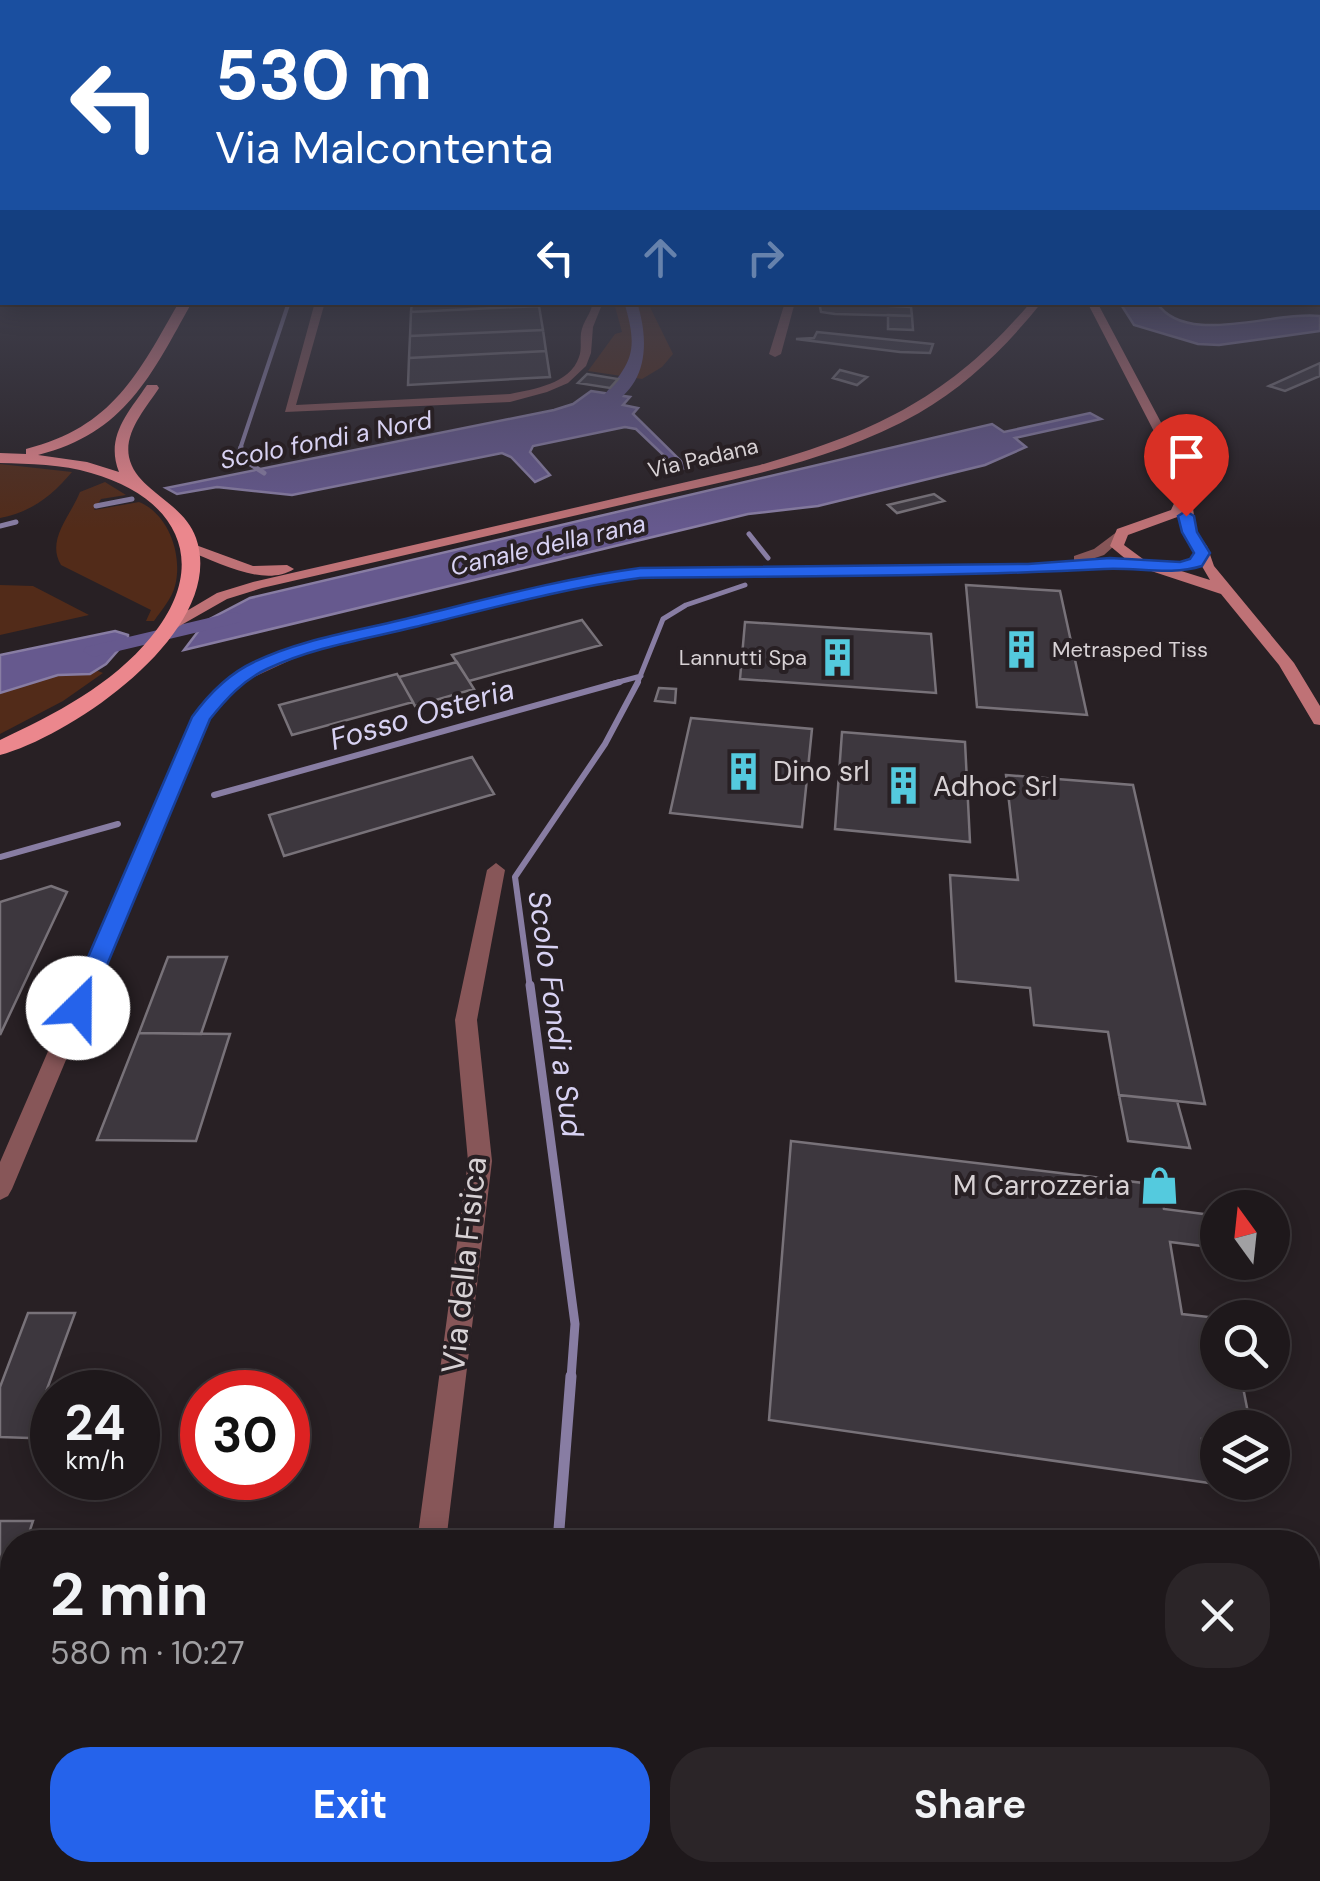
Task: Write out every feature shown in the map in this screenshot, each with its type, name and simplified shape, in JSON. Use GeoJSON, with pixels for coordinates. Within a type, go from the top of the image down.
{"type":"FeatureCollection","features":[{"type":"Feature","properties":{"kind":"main road"},"geometry":{"type":"LineString","coordinates":[[0,458],[64,445],[107,422],[155,353]]}},
{"type":"Feature","properties":{"kind":"main road"},"geometry":{"type":"LineString","coordinates":[[135,484],[120,465],[119,446],[173,353]]}},
{"type":"Feature","properties":{"kind":"main road","name":"Via Padana"},"geometry":{"type":"LineString","coordinates":[[171,625],[222,596],[334,565],[735,474],[846,444],[900,421],[950,391],[993,353]]}},
{"type":"Feature","properties":{"kind":"main road"},"geometry":{"type":"LineString","coordinates":[[1119,353],[1159,428],[1184,492],[1188,526],[1213,574],[1298,681],[1320,720]]}},
{"type":"Feature","properties":{"kind":"main road"},"geometry":{"type":"LineString","coordinates":[[0,458],[76,465],[135,484],[179,518],[193,548],[189,592],[171,625],[137,663],[88,701],[0,748]]}},
{"type":"Feature","properties":{"kind":"main road"},"geometry":{"type":"LineString","coordinates":[[1184,492],[1177,513],[1118,535],[1117,546],[1124,554],[1210,584],[1244,610]]}},
{"type":"Feature","properties":{"kind":"main road"},"geometry":{"type":"LineString","coordinates":[[1136,526],[1167,527],[1198,546]]}},
{"type":"Feature","properties":{"kind":"main road"},"geometry":{"type":"LineString","coordinates":[[1161,568],[1190,565],[1198,546]]}},
{"type":"Feature","properties":{"kind":"main road","name":"Via Padana"},"geometry":{"type":"LineString","coordinates":[[193,548],[250,570],[334,565]]}},
{"type":"Feature","properties":{"kind":"street"},"geometry":{"type":"LineString","coordinates":[[306,353],[290,409],[510,398],[566,381],[585,359],[585,353]]}},
{"type":"Feature","properties":{"kind":"street"},"geometry":{"type":"LineString","coordinates":[[1028,569],[1089,556],[1118,535]]}},
{"type":"Feature","properties":{"kind":"street"},"geometry":{"type":"LineString","coordinates":[[0,1189],[201,717],[240,677],[303,649],[618,575],[852,568],[1028,569],[1110,563],[1161,568]]}},
{"type":"Feature","properties":{"kind":"street","name":"Via della Fisica"},"geometry":{"type":"LineString","coordinates":[[432,1530],[480,1161],[466,1020],[496,870]]}},
{"type":"Feature","properties":{"kind":"shaded area"},"geometry":{"type":"Polygon","coordinates":[[[601,353],[673,354],[662,367],[642,379],[588,371],[601,353]]]}},
{"type":"Feature","properties":{"kind":"shaded area"},"geometry":{"type":"Polygon","coordinates":[[[0,464],[72,472],[40,502],[0,518],[0,464]]]}},
{"type":"Feature","properties":{"kind":"shaded area"},"geometry":{"type":"Polygon","coordinates":[[[105,482],[126,495],[101,499],[94,510],[139,502],[158,516],[171,537],[177,562],[175,586],[154,621],[146,621],[151,610],[61,565],[57,556],[61,528],[80,492],[105,482]]]}},
{"type":"Feature","properties":{"kind":"shaded area"},"geometry":{"type":"Polygon","coordinates":[[[0,585],[33,586],[89,615],[0,635],[0,585]]]}},
{"type":"Feature","properties":{"kind":"shaded area"},"geometry":{"type":"Polygon","coordinates":[[[103,673],[63,701],[0,734],[0,693],[58,675],[103,673]]]}},
{"type":"Feature","properties":{"kind":"water"},"geometry":{"type":"Polygon","coordinates":[[[591,391],[630,397],[623,405],[638,408],[633,414],[688,468],[679,470],[636,429],[625,427],[533,446],[530,452],[550,475],[535,482],[502,453],[292,495],[217,487],[177,494],[166,488],[554,410],[573,404],[591,391]]]}},
{"type":"Feature","properties":{"kind":"water"},"geometry":{"type":"Polygon","coordinates":[[[1090,413],[1101,419],[1015,438],[1026,447],[985,465],[818,506],[748,514],[184,650],[206,621],[250,598],[992,424],[1004,432],[1090,413]]]}},
{"type":"Feature","properties":{"kind":"water"},"geometry":{"type":"Polygon","coordinates":[[[115,631],[128,635],[128,639],[106,664],[90,674],[58,675],[0,693],[0,655],[115,631]]]}},
{"type":"Feature","properties":{"kind":"building"},"geometry":{"type":"Polygon","coordinates":[[[409,353],[511,353],[409,358],[409,353]]]}},
{"type":"Feature","properties":{"kind":"building"},"geometry":{"type":"Polygon","coordinates":[[[546,353],[550,377],[408,385],[409,358],[546,353]]]}},
{"type":"Feature","properties":{"kind":"building"},"geometry":{"type":"Polygon","coordinates":[[[1320,363],[1320,376],[1285,391],[1269,386],[1320,363]]]}},
{"type":"Feature","properties":{"kind":"building"},"geometry":{"type":"Polygon","coordinates":[[[840,370],[867,377],[857,385],[833,378],[840,370]]]}},
{"type":"Feature","properties":{"kind":"building"},"geometry":{"type":"Polygon","coordinates":[[[587,374],[618,379],[610,388],[578,383],[587,374]]]}},
{"type":"Feature","properties":{"kind":"building"},"geometry":{"type":"Polygon","coordinates":[[[934,494],[944,501],[897,513],[888,505],[934,494]]]}},
{"type":"Feature","properties":{"kind":"building","name":"Metrasped Tiss"},"geometry":{"type":"Polygon","coordinates":[[[966,585],[1060,591],[1087,715],[977,707],[966,585]]]}},
{"type":"Feature","properties":{"kind":"building"},"geometry":{"type":"Polygon","coordinates":[[[582,620],[601,645],[469,681],[452,655],[582,620]]]}},
{"type":"Feature","properties":{"kind":"building","name":"Lannutti Spa"},"geometry":{"type":"Polygon","coordinates":[[[745,622],[931,634],[936,693],[740,679],[745,622]]]}},
{"type":"Feature","properties":{"kind":"building"},"geometry":{"type":"Polygon","coordinates":[[[457,662],[474,689],[415,706],[399,677],[457,662]]]}},
{"type":"Feature","properties":{"kind":"building"},"geometry":{"type":"Polygon","coordinates":[[[397,674],[413,702],[292,735],[279,705],[397,674]]]}},
{"type":"Feature","properties":{"kind":"building"},"geometry":{"type":"Polygon","coordinates":[[[659,688],[676,689],[675,703],[655,701],[659,688]]]}},
{"type":"Feature","properties":{"kind":"building","name":"Dino srl"},"geometry":{"type":"Polygon","coordinates":[[[691,718],[812,729],[802,827],[670,813],[691,718]]]}},
{"type":"Feature","properties":{"kind":"building","name":"Adhoc Srl"},"geometry":{"type":"Polygon","coordinates":[[[842,732],[965,742],[970,842],[835,829],[842,732]]]}},
{"type":"Feature","properties":{"kind":"building"},"geometry":{"type":"Polygon","coordinates":[[[472,757],[494,794],[284,856],[269,815],[472,757]]]}},
{"type":"Feature","properties":{"kind":"building"},"geometry":{"type":"Polygon","coordinates":[[[1006,775],[1133,785],[1205,1104],[1119,1095],[1108,1032],[1034,1025],[1030,988],[956,981],[950,875],[1018,880],[1006,775]]]}},
{"type":"Feature","properties":{"kind":"building"},"geometry":{"type":"Polygon","coordinates":[[[51,886],[67,892],[0,1035],[0,902],[51,886]]]}},
{"type":"Feature","properties":{"kind":"building"},"geometry":{"type":"Polygon","coordinates":[[[168,957],[227,957],[201,1034],[139,1033],[168,957]]]}},
{"type":"Feature","properties":{"kind":"building"},"geometry":{"type":"Polygon","coordinates":[[[139,1033],[230,1034],[196,1141],[97,1140],[139,1033]]]}},
{"type":"Feature","properties":{"kind":"building"},"geometry":{"type":"Polygon","coordinates":[[[1119,1095],[1177,1101],[1190,1148],[1128,1141],[1119,1095]]]}},
{"type":"Feature","properties":{"kind":"building"},"geometry":{"type":"Polygon","coordinates":[[[791,1141],[1160,1185],[1164,1209],[1200,1214],[1200,1246],[1170,1242],[1182,1314],[1200,1316],[1200,1390],[1244,1390],[1247,1410],[1200,1410],[1200,1482],[769,1420],[791,1141]]]}},
{"type":"Feature","properties":{"kind":"building"},"geometry":{"type":"Polygon","coordinates":[[[28,1313],[75,1313],[54,1370],[30,1370],[29,1438],[0,1437],[0,1387],[28,1313]]]}},
{"type":"Feature","properties":{"kind":"building"},"geometry":{"type":"Polygon","coordinates":[[[0,1521],[33,1521],[30,1530],[0,1530],[0,1521]]]}},
{"type":"Feature","properties":{"kind":"waterway"},"geometry":{"type":"LineString","coordinates":[[240,449],[272,353]]}},
{"type":"Feature","properties":{"kind":"waterway"},"geometry":{"type":"LineString","coordinates":[[603,405],[634,369],[639,353]]}},
{"type":"Feature","properties":{"kind":"waterway"},"geometry":{"type":"LineString","coordinates":[[241,447],[238,456],[264,473]]}},
{"type":"Feature","properties":{"kind":"waterway","name":"Scolo fondi a Nord"},"geometry":{"type":"LineString","coordinates":[[96,506],[132,499]]}},
{"type":"Feature","properties":{"kind":"waterway","name":"Scolo fondi a Nord"},"geometry":{"type":"LineString","coordinates":[[0,526],[16,522]]}},
{"type":"Feature","properties":{"kind":"waterway","name":"Scolo Fondi a Sud"},"geometry":{"type":"LineString","coordinates":[[749,534],[768,558]]}},
{"type":"Feature","properties":{"kind":"waterway","name":"Scolo Fondi a Sud"},"geometry":{"type":"LineString","coordinates":[[640,676],[663,619],[686,605],[745,585]]}},
{"type":"Feature","properties":{"kind":"waterway","name":"Canale della rana"},"geometry":{"type":"LineString","coordinates":[[93,651],[234,618]]}},
{"type":"Feature","properties":{"kind":"waterway","name":"Fosso Osteria"},"geometry":{"type":"LineString","coordinates":[[611,684],[640,676]]}},
{"type":"Feature","properties":{"kind":"waterway","name":"Fosso Osteria"},"geometry":{"type":"LineString","coordinates":[[637,684],[640,676]]}},
{"type":"Feature","properties":{"kind":"waterway","name":"Fosso Osteria"},"geometry":{"type":"LineString","coordinates":[[214,795],[620,682]]}},
{"type":"Feature","properties":{"kind":"waterway","name":"Scolo Fondi a Sud"},"geometry":{"type":"LineString","coordinates":[[530,988],[515,877],[605,744],[637,684]]}},
{"type":"Feature","properties":{"kind":"waterway","name":"Fosso Osteria"},"geometry":{"type":"LineString","coordinates":[[0,857],[118,824]]}},
{"type":"Feature","properties":{"kind":"waterway","name":"Scolo Fondi a Sud"},"geometry":{"type":"LineString","coordinates":[[530,985],[575,1324],[571,1378]]}},
{"type":"Feature","properties":{"kind":"waterway","name":"Scolo Fondi a Sud"},"geometry":{"type":"LineString","coordinates":[[559,1530],[571,1376]]}},
{"type":"Feature","properties":{"kind":"place","name":"Metrasped Tiss"},"geometry":{"type":"Point","coordinates":[1022,649]}},
{"type":"Feature","properties":{"kind":"place","name":"Lannutti Spa"},"geometry":{"type":"Point","coordinates":[837,657]}},
{"type":"Feature","properties":{"kind":"place","name":"Dino srl"},"geometry":{"type":"Point","coordinates":[743,771]}},
{"type":"Feature","properties":{"kind":"place","name":"Adhoc Srl"},"geometry":{"type":"Point","coordinates":[903,786]}},
{"type":"Feature","properties":{"kind":"place","name":"M Carrozzeria"},"geometry":{"type":"Point","coordinates":[1160,1185]}},
{"type":"Feature","properties":{"kind":"route"},"geometry":{"type":"LineString","coordinates":[[78,1008],[201,717],[224,689],[258,666],[303,649],[595,579],[640,573],[1028,569],[1110,563],[1181,567],[1196,562],[1202,553],[1186,516]]}}]}
